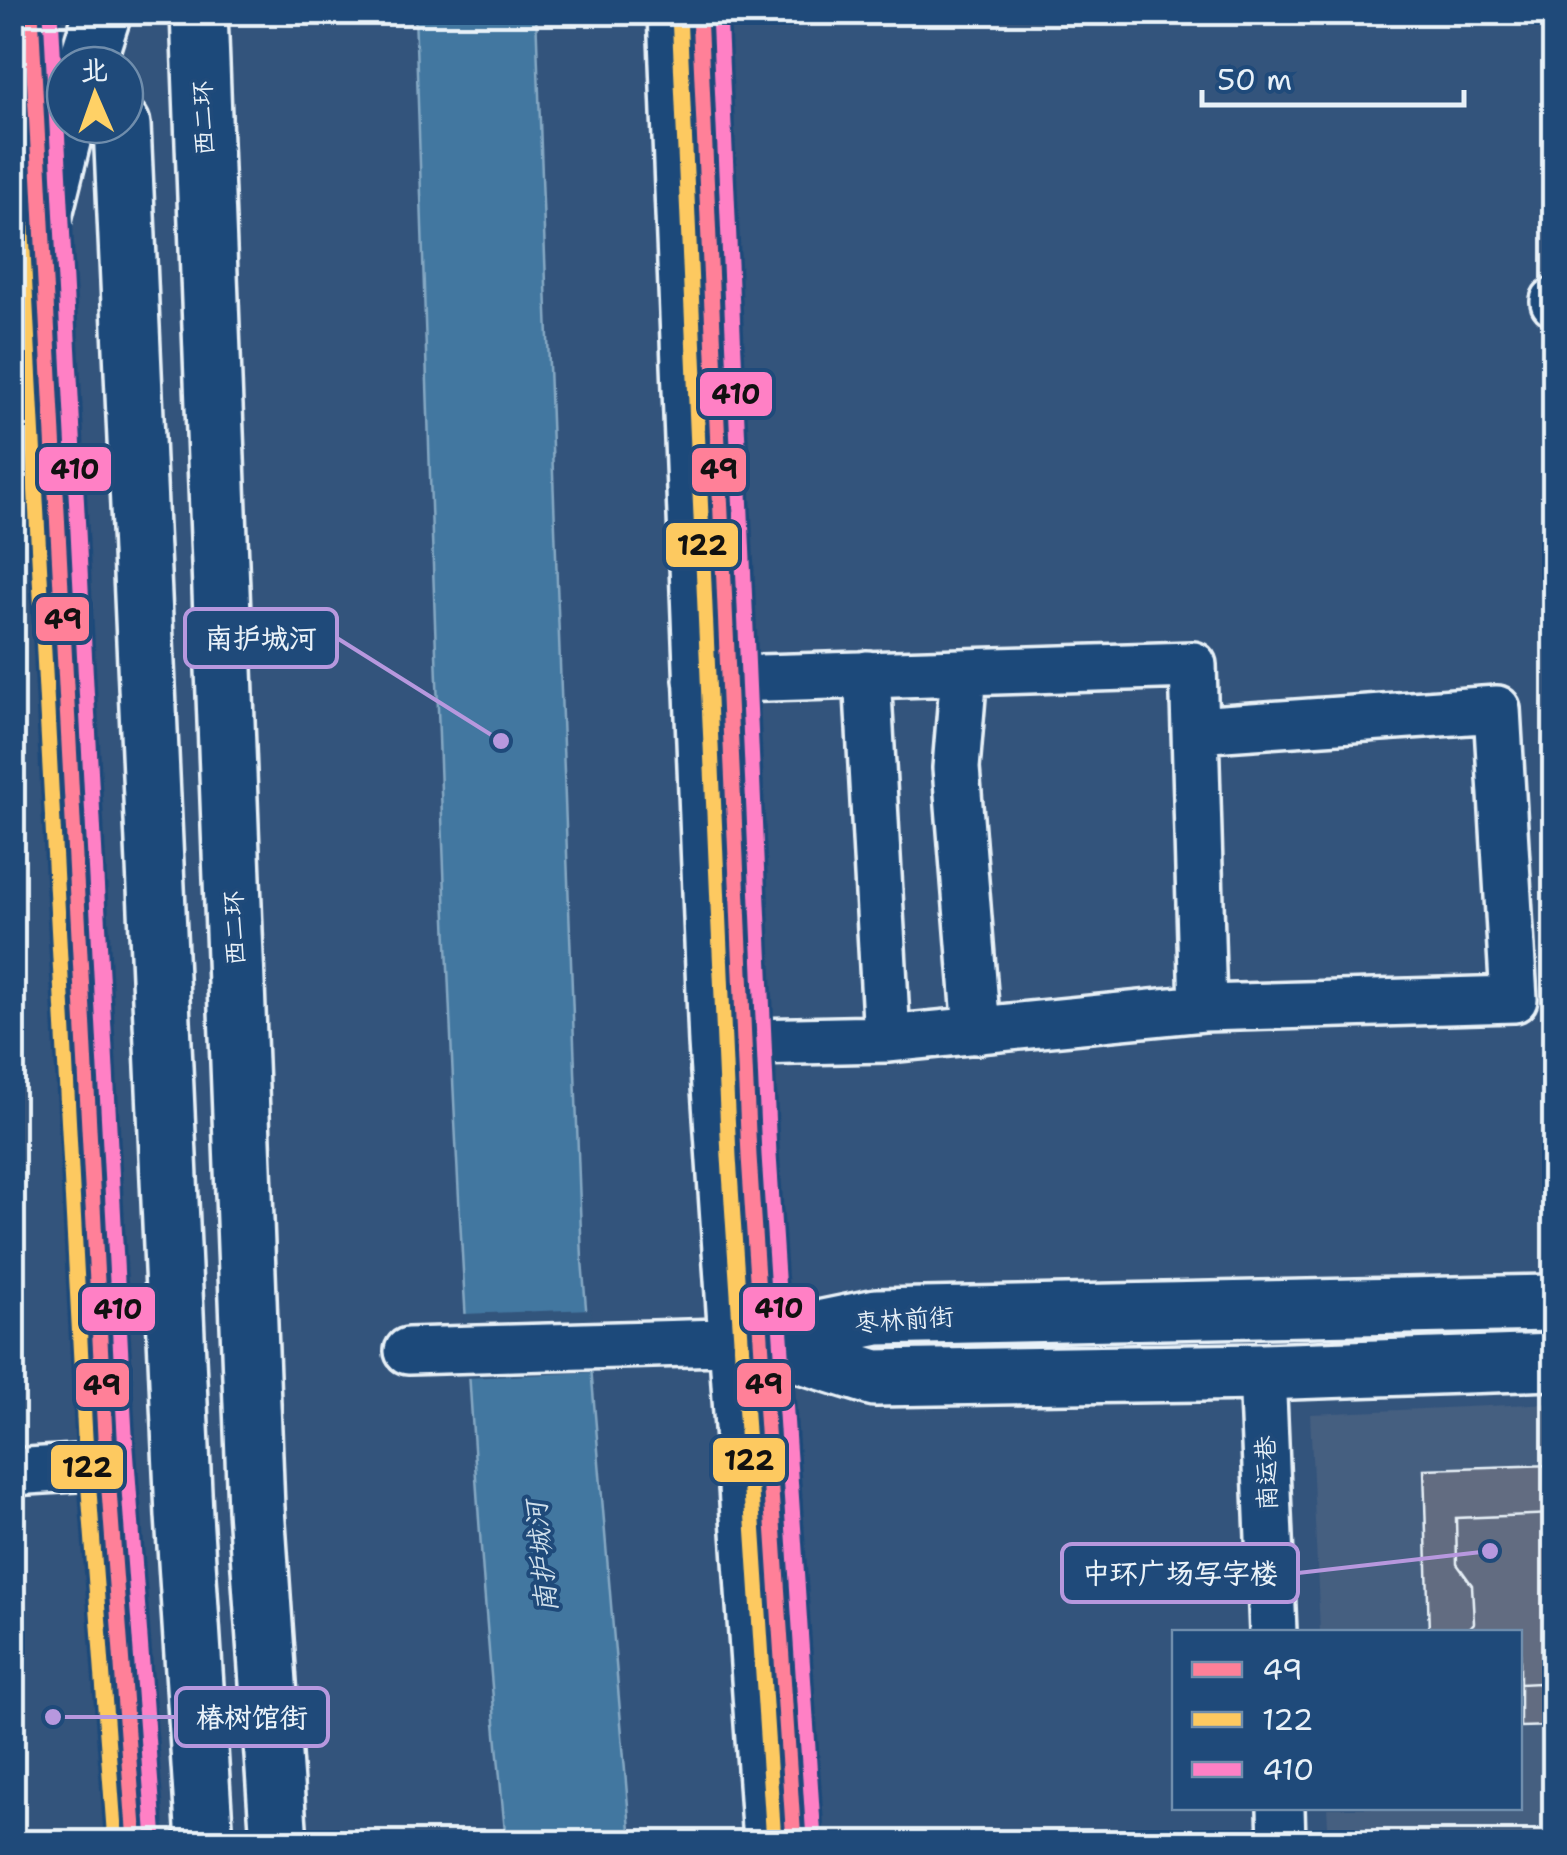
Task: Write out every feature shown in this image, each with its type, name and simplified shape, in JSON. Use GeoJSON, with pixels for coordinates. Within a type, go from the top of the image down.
{"type":"FeatureCollection","features":[{"type":"Feature","properties":{"kind":"main road"},"geometry":{"type":"LineString","coordinates":[[80,45],[103,12]]}},
{"type":"Feature","properties":{"kind":"main road"},"geometry":{"type":"LineString","coordinates":[[117,12],[119,45]]}},
{"type":"Feature","properties":{"kind":"main road","name":"西二环"},"geometry":{"type":"LineString","coordinates":[[198,12],[256,1509],[280,1842]]}},
{"type":"Feature","properties":{"kind":"main road"},"geometry":{"type":"LineString","coordinates":[[42,222],[47,145]]}},
{"type":"Feature","properties":{"kind":"main road"},"geometry":{"type":"LineString","coordinates":[[123,145],[184,1515],[205,1842]]}},
{"type":"Feature","properties":{"kind":"main road","name":"枣林前街"},"geometry":{"type":"LineString","coordinates":[[745,1341],[877,1317],[1554,1303]]}},
{"type":"Feature","properties":{"kind":"main road","name":"枣林前街"},"geometry":{"type":"LineString","coordinates":[[745,1341],[875,1378],[1262,1372],[1554,1362]]}},
{"type":"Feature","properties":{"kind":"street"},"geometry":{"type":"LineString","coordinates":[[31,12],[45,69]]}},
{"type":"Feature","properties":{"kind":"street"},"geometry":{"type":"LineString","coordinates":[[671,12],[713,679]]}},
{"type":"Feature","properties":{"kind":"street"},"geometry":{"type":"LineString","coordinates":[[700,12],[713,679],[726,1042],[745,1341],[766,1842]]}},
{"type":"Feature","properties":{"kind":"street"},"geometry":{"type":"LineString","coordinates":[[42,222],[106,1451],[134,1842]]}},
{"type":"Feature","properties":{"kind":"street"},"geometry":{"type":"LineString","coordinates":[[713,679],[1193,665],[1204,1008]]}},
{"type":"Feature","properties":{"kind":"street"},"geometry":{"type":"LineString","coordinates":[[964,672],[956,768],[977,1031]]}},
{"type":"Feature","properties":{"kind":"street"},"geometry":{"type":"LineString","coordinates":[[866,674],[888,1038]]}},
{"type":"Feature","properties":{"kind":"street"},"geometry":{"type":"LineString","coordinates":[[726,1042],[888,1038],[1204,1008],[1514,999],[1496,709],[1196,730]]}},
{"type":"Feature","properties":{"kind":"street"},"geometry":{"type":"LineString","coordinates":[[408,1351],[745,1341]]}},
{"type":"Feature","properties":{"kind":"street"},"geometry":{"type":"LineString","coordinates":[[745,1341],[794,1842]]}},
{"type":"Feature","properties":{"kind":"street","name":"南运巷"},"geometry":{"type":"LineString","coordinates":[[1262,1372],[1273,1630]]}},
{"type":"Feature","properties":{"kind":"street"},"geometry":{"type":"LineString","coordinates":[[12,1442],[106,1451]]}},
{"type":"Feature","properties":{"kind":"street"},"geometry":{"type":"LineString","coordinates":[[12,1472],[106,1451]]}},
{"type":"Feature","properties":{"kind":"street"},"geometry":{"type":"LineString","coordinates":[[1281,1810],[1282,1842]]}},
{"type":"Feature","properties":{"kind":"shaded area"},"geometry":{"type":"Polygon","coordinates":[[[1554,1403],[1554,1842],[1329,1842],[1327,1810],[1522,1810],[1522,1630],[1320,1630],[1310,1414],[1554,1403]]]}},
{"type":"Feature","properties":{"kind":"water"},"geometry":{"type":"Polygon","coordinates":[[[415,13],[536,13],[582,1260],[631,1842],[506,1842],[486,1614],[457,1157],[437,699],[415,13]]]}},
{"type":"Feature","properties":{"kind":"pier"},"geometry":{"type":"Polygon","coordinates":[[[591,1309],[596,1372],[466,1378],[463,1314],[591,1309]]]}},
{"type":"Feature","properties":{"kind":"building"},"geometry":{"type":"Polygon","coordinates":[[[1554,1465],[1554,1726],[1522,1727],[1522,1630],[1429,1630],[1424,1469],[1554,1465]]]}},
{"type":"Feature","properties":{"kind":"building"},"geometry":{"type":"Polygon","coordinates":[[[1554,1514],[1554,1695],[1539,1683],[1522,1684],[1522,1630],[1468,1630],[1474,1623],[1472,1585],[1457,1564],[1456,1518],[1554,1514]]]}},
{"type":"Feature","properties":{"kind":"transit line","name":"49"},"geometry":{"type":"LineString","coordinates":[[31,12],[105,1436],[135,1842]]}},
{"type":"Feature","properties":{"kind":"transit line","name":"410"},"geometry":{"type":"LineString","coordinates":[[51,12],[125,1435],[155,1841]]}},
{"type":"Feature","properties":{"kind":"transit line","name":"49"},"geometry":{"type":"LineString","coordinates":[[699,12],[749,1156],[794,1842]]}},
{"type":"Feature","properties":{"kind":"transit line","name":"410"},"geometry":{"type":"LineString","coordinates":[[719,12],[769,1155],[814,1840]]}},
{"type":"Feature","properties":{"kind":"transit line","name":"122"},"geometry":{"type":"LineString","coordinates":[[679,13],[729,1157],[774,1842]]}},
{"type":"Feature","properties":{"kind":"transit line","name":"122"},"geometry":{"type":"LineString","coordinates":[[12,41],[85,1437],[115,1842]]}},
{"type":"Feature","properties":{"kind":"place","name":"南护城河"},"geometry":{"type":"Point","coordinates":[501,741]}},
{"type":"Feature","properties":{"kind":"place","name":"中环广场写字楼"},"geometry":{"type":"Point","coordinates":[1490,1551]}},
{"type":"Feature","properties":{"kind":"place","name":"椿树馆街"},"geometry":{"type":"Point","coordinates":[53,1717]}}]}
